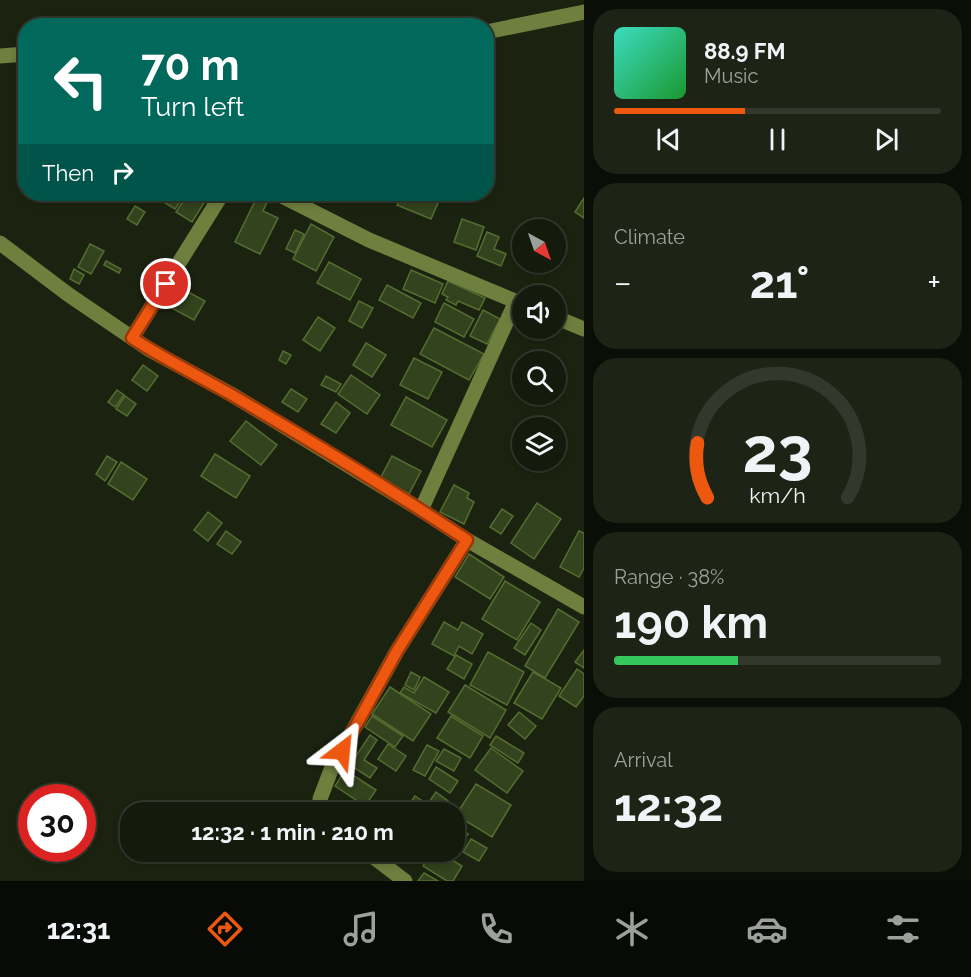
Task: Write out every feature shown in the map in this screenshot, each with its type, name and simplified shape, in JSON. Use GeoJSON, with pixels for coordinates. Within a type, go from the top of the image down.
{"type":"FeatureCollection","features":[{"type":"Feature","properties":{"kind":"street"},"geometry":{"type":"LineString","coordinates":[[494,30],[584,12]]}},
{"type":"Feature","properties":{"kind":"street"},"geometry":{"type":"LineString","coordinates":[[0,56],[18,55]]}},
{"type":"Feature","properties":{"kind":"street"},"geometry":{"type":"LineString","coordinates":[[132,338],[218,201]]}},
{"type":"Feature","properties":{"kind":"street"},"geometry":{"type":"LineString","coordinates":[[292,201],[369,240],[512,299]]}},
{"type":"Feature","properties":{"kind":"street"},"geometry":{"type":"LineString","coordinates":[[0,243],[69,295],[150,350],[231,394],[422,510],[467,540],[584,607]]}},
{"type":"Feature","properties":{"kind":"street"},"geometry":{"type":"LineString","coordinates":[[422,510],[512,317]]}},
{"type":"Feature","properties":{"kind":"street"},"geometry":{"type":"LineString","coordinates":[[566,322],[584,329]]}},
{"type":"Feature","properties":{"kind":"street"},"geometry":{"type":"LineString","coordinates":[[321,802],[331,771],[397,651],[467,540]]}},
{"type":"Feature","properties":{"kind":"street"},"geometry":{"type":"LineString","coordinates":[[380,862],[405,881]]}},
{"type":"Feature","properties":{"kind":"building"},"geometry":{"type":"Polygon","coordinates":[[[584,198],[584,218],[575,212],[584,198]]]}},
{"type":"Feature","properties":{"kind":"building"},"geometry":{"type":"Polygon","coordinates":[[[162,201],[180,201],[175,209],[162,201]]]}},
{"type":"Feature","properties":{"kind":"building"},"geometry":{"type":"Polygon","coordinates":[[[183,201],[205,201],[192,222],[176,212],[183,201]]]}},
{"type":"Feature","properties":{"kind":"building"},"geometry":{"type":"Polygon","coordinates":[[[255,201],[267,202],[263,211],[278,218],[260,254],[235,242],[255,201]]]}},
{"type":"Feature","properties":{"kind":"building"},"geometry":{"type":"Polygon","coordinates":[[[399,201],[439,201],[431,219],[397,205],[399,201]]]}},
{"type":"Feature","properties":{"kind":"building"},"geometry":{"type":"Polygon","coordinates":[[[135,206],[145,212],[137,225],[127,219],[135,206]]]}},
{"type":"Feature","properties":{"kind":"building"},"geometry":{"type":"Polygon","coordinates":[[[462,219],[484,227],[476,250],[454,242],[462,219]]]}},
{"type":"Feature","properties":{"kind":"building"},"geometry":{"type":"Polygon","coordinates":[[[311,224],[334,237],[316,271],[293,259],[311,224]]]}},
{"type":"Feature","properties":{"kind":"building"},"geometry":{"type":"Polygon","coordinates":[[[295,230],[304,234],[295,253],[286,249],[295,230]]]}},
{"type":"Feature","properties":{"kind":"building"},"geometry":{"type":"Polygon","coordinates":[[[487,232],[499,237],[494,249],[506,254],[501,266],[477,256],[487,232]]]}},
{"type":"Feature","properties":{"kind":"building"},"geometry":{"type":"Polygon","coordinates":[[[90,244],[104,251],[91,274],[78,267],[90,244]]]}},
{"type":"Feature","properties":{"kind":"building"},"geometry":{"type":"Polygon","coordinates":[[[106,261],[121,269],[119,273],[104,265],[106,261]]]}},
{"type":"Feature","properties":{"kind":"building"},"geometry":{"type":"Polygon","coordinates":[[[329,262],[361,279],[350,300],[317,283],[329,262]]]}},
{"type":"Feature","properties":{"kind":"building"},"geometry":{"type":"Polygon","coordinates":[[[74,269],[84,275],[79,284],[70,279],[74,269]]]}},
{"type":"Feature","properties":{"kind":"building"},"geometry":{"type":"Polygon","coordinates":[[[411,270],[443,284],[435,303],[403,289],[411,270]]]}},
{"type":"Feature","properties":{"kind":"building"},"geometry":{"type":"Polygon","coordinates":[[[448,281],[485,298],[479,310],[458,301],[456,305],[446,300],[448,297],[442,294],[448,281]]]}},
{"type":"Feature","properties":{"kind":"building"},"geometry":{"type":"Polygon","coordinates":[[[387,285],[421,303],[413,318],[379,300],[387,285]]]}},
{"type":"Feature","properties":{"kind":"building"},"geometry":{"type":"Polygon","coordinates":[[[177,286],[205,301],[194,320],[166,305],[177,286]]]}},
{"type":"Feature","properties":{"kind":"building"},"geometry":{"type":"Polygon","coordinates":[[[359,301],[373,308],[362,328],[349,321],[359,301]]]}},
{"type":"Feature","properties":{"kind":"building"},"geometry":{"type":"Polygon","coordinates":[[[444,303],[474,319],[464,337],[435,322],[444,303]]]}},
{"type":"Feature","properties":{"kind":"building"},"geometry":{"type":"Polygon","coordinates":[[[483,310],[500,319],[487,344],[470,336],[483,310]]]}},
{"type":"Feature","properties":{"kind":"building"},"geometry":{"type":"Polygon","coordinates":[[[318,317],[335,328],[320,351],[303,340],[318,317]]]}},
{"type":"Feature","properties":{"kind":"building"},"geometry":{"type":"Polygon","coordinates":[[[434,328],[484,354],[469,380],[420,354],[434,328]]]}},
{"type":"Feature","properties":{"kind":"building"},"geometry":{"type":"Polygon","coordinates":[[[366,343],[386,355],[372,377],[353,365],[366,343]]]}},
{"type":"Feature","properties":{"kind":"building"},"geometry":{"type":"Polygon","coordinates":[[[283,351],[291,355],[286,364],[279,360],[283,351]]]}},
{"type":"Feature","properties":{"kind":"building"},"geometry":{"type":"Polygon","coordinates":[[[414,358],[442,372],[428,399],[400,385],[414,358]]]}},
{"type":"Feature","properties":{"kind":"building"},"geometry":{"type":"Polygon","coordinates":[[[143,365],[158,376],[147,391],[132,380],[143,365]]]}},
{"type":"Feature","properties":{"kind":"building"},"geometry":{"type":"Polygon","coordinates":[[[351,375],[380,395],[367,414],[338,394],[351,375]]]}},
{"type":"Feature","properties":{"kind":"building"},"geometry":{"type":"Polygon","coordinates":[[[326,376],[341,384],[336,392],[321,385],[326,376]]]}},
{"type":"Feature","properties":{"kind":"building"},"geometry":{"type":"Polygon","coordinates":[[[291,389],[307,399],[298,412],[282,402],[291,389]]]}},
{"type":"Feature","properties":{"kind":"building"},"geometry":{"type":"Polygon","coordinates":[[[117,390],[124,395],[115,407],[108,402],[117,390]]]}},
{"type":"Feature","properties":{"kind":"building"},"geometry":{"type":"Polygon","coordinates":[[[125,396],[136,404],[127,416],[116,409],[125,396]]]}},
{"type":"Feature","properties":{"kind":"building"},"geometry":{"type":"Polygon","coordinates":[[[406,397],[447,420],[432,447],[391,425],[406,397]]]}},
{"type":"Feature","properties":{"kind":"building"},"geometry":{"type":"Polygon","coordinates":[[[336,402],[350,413],[336,433],[321,424],[336,402]]]}},
{"type":"Feature","properties":{"kind":"building"},"geometry":{"type":"Polygon","coordinates":[[[246,421],[277,445],[261,465],[230,441],[246,421]]]}},
{"type":"Feature","properties":{"kind":"building"},"geometry":{"type":"Polygon","coordinates":[[[215,454],[250,476],[236,498],[201,476],[215,454]]]}},
{"type":"Feature","properties":{"kind":"building"},"geometry":{"type":"Polygon","coordinates":[[[107,456],[117,462],[105,481],[96,474],[107,456]]]}},
{"type":"Feature","properties":{"kind":"building"},"geometry":{"type":"Polygon","coordinates":[[[392,456],[421,471],[409,494],[380,479],[392,456]]]}},
{"type":"Feature","properties":{"kind":"building"},"geometry":{"type":"Polygon","coordinates":[[[121,462],[147,479],[133,500],[108,484],[121,462]]]}},
{"type":"Feature","properties":{"kind":"building"},"geometry":{"type":"Polygon","coordinates":[[[454,485],[469,493],[467,498],[474,502],[464,524],[440,512],[454,485]]]}},
{"type":"Feature","properties":{"kind":"building"},"geometry":{"type":"Polygon","coordinates":[[[537,503],[561,519],[534,559],[511,543],[537,503]]]}},
{"type":"Feature","properties":{"kind":"building"},"geometry":{"type":"Polygon","coordinates":[[[502,509],[513,516],[501,534],[490,527],[502,509]]]}},
{"type":"Feature","properties":{"kind":"building"},"geometry":{"type":"Polygon","coordinates":[[[208,512],[222,523],[208,541],[194,530],[208,512]]]}},
{"type":"Feature","properties":{"kind":"building"},"geometry":{"type":"Polygon","coordinates":[[[226,531],[241,542],[232,554],[217,544],[226,531]]]}},
{"type":"Feature","properties":{"kind":"building"},"geometry":{"type":"Polygon","coordinates":[[[579,531],[584,533],[584,568],[579,577],[560,567],[579,531]]]}},
{"type":"Feature","properties":{"kind":"building"},"geometry":{"type":"Polygon","coordinates":[[[469,554],[504,577],[490,599],[455,577],[469,554]]]}},
{"type":"Feature","properties":{"kind":"building"},"geometry":{"type":"Polygon","coordinates":[[[505,581],[540,602],[517,640],[482,619],[505,581]]]}},
{"type":"Feature","properties":{"kind":"building"},"geometry":{"type":"Polygon","coordinates":[[[558,609],[579,622],[545,678],[525,666],[558,609]]]}},
{"type":"Feature","properties":{"kind":"building"},"geometry":{"type":"Polygon","coordinates":[[[444,622],[458,630],[462,622],[483,634],[472,654],[459,646],[454,656],[432,644],[444,622]]]}},
{"type":"Feature","properties":{"kind":"building"},"geometry":{"type":"Polygon","coordinates":[[[531,623],[541,630],[525,655],[514,648],[531,623]]]}},
{"type":"Feature","properties":{"kind":"building"},"geometry":{"type":"Polygon","coordinates":[[[584,650],[584,668],[575,662],[584,650]]]}},
{"type":"Feature","properties":{"kind":"building"},"geometry":{"type":"Polygon","coordinates":[[[488,652],[524,672],[507,705],[470,685],[488,652]]]}},
{"type":"Feature","properties":{"kind":"building"},"geometry":{"type":"Polygon","coordinates":[[[456,655],[472,664],[464,679],[447,669],[456,655]]]}},
{"type":"Feature","properties":{"kind":"building"},"geometry":{"type":"Polygon","coordinates":[[[577,669],[584,674],[584,696],[576,707],[559,696],[577,669]]]}},
{"type":"Feature","properties":{"kind":"building"},"geometry":{"type":"Polygon","coordinates":[[[411,672],[420,677],[414,690],[405,685],[411,672]]]}},
{"type":"Feature","properties":{"kind":"building"},"geometry":{"type":"Polygon","coordinates":[[[533,672],[561,688],[542,719],[514,703],[533,672]]]}},
{"type":"Feature","properties":{"kind":"building"},"geometry":{"type":"Polygon","coordinates":[[[424,677],[449,692],[436,713],[400,693],[404,687],[414,693],[424,677]]]}},
{"type":"Feature","properties":{"kind":"building"},"geometry":{"type":"Polygon","coordinates":[[[465,685],[506,710],[490,738],[448,712],[465,685]]]}},
{"type":"Feature","properties":{"kind":"building"},"geometry":{"type":"Polygon","coordinates":[[[390,687],[431,714],[413,741],[372,714],[390,687]]]}},
{"type":"Feature","properties":{"kind":"building"},"geometry":{"type":"Polygon","coordinates":[[[519,712],[536,726],[525,739],[508,725],[519,712]]]}},
{"type":"Feature","properties":{"kind":"building"},"geometry":{"type":"Polygon","coordinates":[[[372,716],[403,736],[395,747],[365,727],[372,716]]]}},
{"type":"Feature","properties":{"kind":"building"},"geometry":{"type":"Polygon","coordinates":[[[451,716],[483,736],[470,758],[437,738],[451,716]]]}},
{"type":"Feature","properties":{"kind":"building"},"geometry":{"type":"Polygon","coordinates":[[[370,735],[377,740],[364,760],[377,768],[370,778],[350,765],[370,735]]]}},
{"type":"Feature","properties":{"kind":"building"},"geometry":{"type":"Polygon","coordinates":[[[496,736],[524,753],[518,763],[490,745],[496,736]]]}},
{"type":"Feature","properties":{"kind":"building"},"geometry":{"type":"Polygon","coordinates":[[[388,744],[406,756],[396,771],[378,759],[388,744]]]}},
{"type":"Feature","properties":{"kind":"building"},"geometry":{"type":"Polygon","coordinates":[[[427,745],[439,751],[425,776],[413,770],[427,745]]]}},
{"type":"Feature","properties":{"kind":"building"},"geometry":{"type":"Polygon","coordinates":[[[491,748],[523,771],[507,793],[475,770],[491,748]]]}},
{"type":"Feature","properties":{"kind":"building"},"geometry":{"type":"Polygon","coordinates":[[[444,749],[461,758],[454,771],[436,761],[444,749]]]}},
{"type":"Feature","properties":{"kind":"building"},"geometry":{"type":"Polygon","coordinates":[[[436,767],[458,781],[450,793],[429,779],[436,767]]]}},
{"type":"Feature","properties":{"kind":"building"},"geometry":{"type":"Polygon","coordinates":[[[345,770],[376,790],[368,802],[359,802],[335,786],[345,770]]]}},
{"type":"Feature","properties":{"kind":"building"},"geometry":{"type":"Polygon","coordinates":[[[476,784],[511,805],[492,837],[465,820],[464,802],[476,784]]]}},
{"type":"Feature","properties":{"kind":"building"},"geometry":{"type":"Polygon","coordinates":[[[436,792],[448,801],[447,802],[429,802],[436,792]]]}},
{"type":"Feature","properties":{"kind":"building"},"geometry":{"type":"Polygon","coordinates":[[[415,796],[424,802],[411,802],[415,796]]]}},
{"type":"Feature","properties":{"kind":"building"},"geometry":{"type":"Polygon","coordinates":[[[471,839],[487,848],[479,861],[465,853],[471,839]]]}},
{"type":"Feature","properties":{"kind":"building"},"geometry":{"type":"Polygon","coordinates":[[[426,862],[455,862],[462,866],[453,881],[447,881],[423,866],[426,862]]]}},
{"type":"Feature","properties":{"kind":"building"},"geometry":{"type":"Polygon","coordinates":[[[424,873],[438,881],[418,881],[424,873]]]}},
{"type":"Feature","properties":{"kind":"route"},"geometry":{"type":"LineString","coordinates":[[166,284],[132,338],[231,394],[422,510],[467,540],[397,651],[342,751]]}}]}
